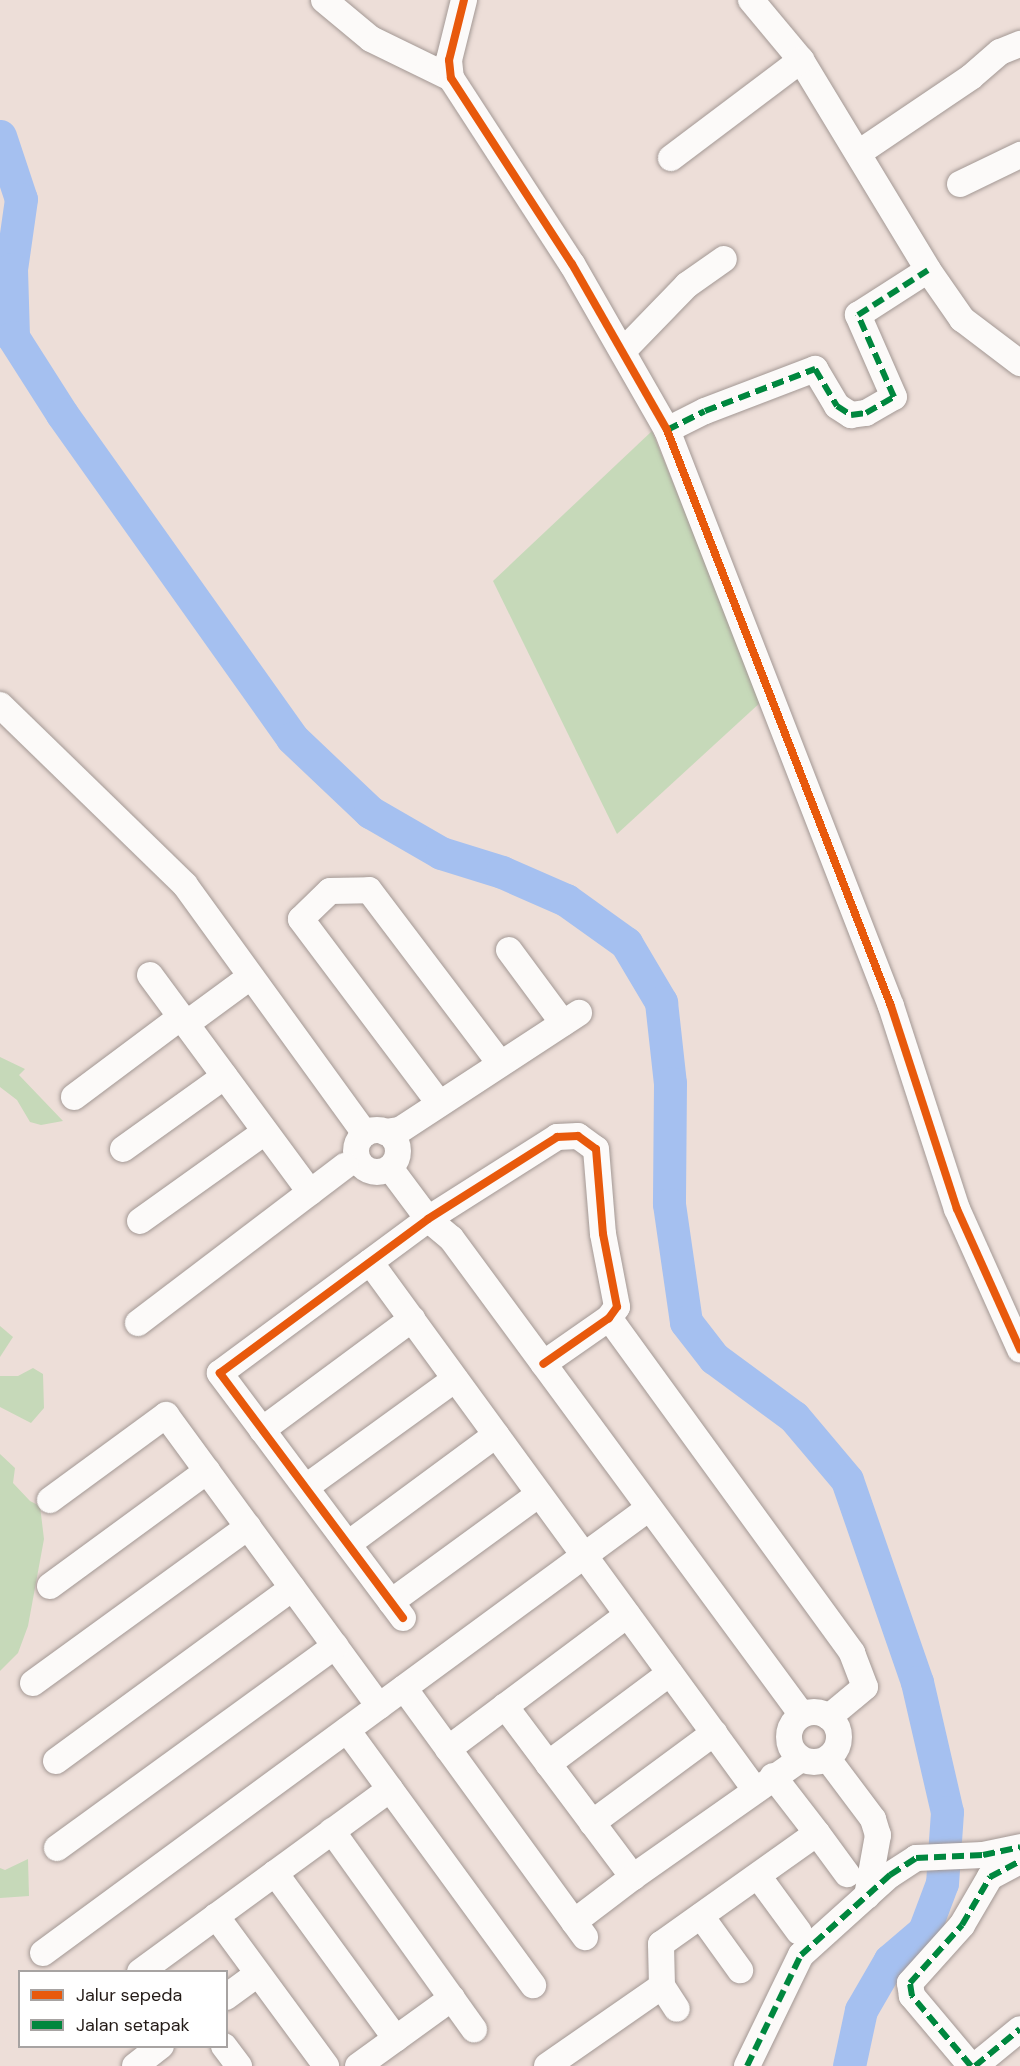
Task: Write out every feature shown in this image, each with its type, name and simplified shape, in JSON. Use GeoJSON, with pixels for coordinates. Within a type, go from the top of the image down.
{"type":"FeatureCollection","features":[{"type":"Feature","properties":{"kind":"street"},"geometry":{"type":"LineString","coordinates":[[324,0],[380,44],[451,78]]}},
{"type":"Feature","properties":{"kind":"street"},"geometry":{"type":"LineString","coordinates":[[464,0],[449,60],[451,78],[572,264],[667,430],[891,1006],[957,1209],[1020,1349]]}},
{"type":"Feature","properties":{"kind":"street"},"geometry":{"type":"LineString","coordinates":[[751,0],[801,60],[860,152],[928,270],[962,319],[1020,363]]}},
{"type":"Feature","properties":{"kind":"street"},"geometry":{"type":"LineString","coordinates":[[860,152],[971,77],[1000,52],[1020,44]]}},
{"type":"Feature","properties":{"kind":"street"},"geometry":{"type":"LineString","coordinates":[[671,158],[801,60]]}},
{"type":"Feature","properties":{"kind":"street"},"geometry":{"type":"LineString","coordinates":[[960,184],[1020,155]]}},
{"type":"Feature","properties":{"kind":"street"},"geometry":{"type":"LineString","coordinates":[[623,351],[687,285],[724,259]]}},
{"type":"Feature","properties":{"kind":"street"},"geometry":{"type":"LineString","coordinates":[[667,430],[705,411],[815,369],[819,371],[837,406],[851,415],[866,412],[894,397],[858,315],[928,270]]}},
{"type":"Feature","properties":{"kind":"street"},"geometry":{"type":"LineString","coordinates":[[0,705],[185,885],[250,977],[375,1133],[398,1148],[390,1168]]}},
{"type":"Feature","properties":{"kind":"street"},"geometry":{"type":"LineString","coordinates":[[439,1103],[301,919],[330,891],[369,890],[500,1063]]}},
{"type":"Feature","properties":{"kind":"street"},"geometry":{"type":"LineString","coordinates":[[390,1168],[375,1172],[360,1164],[356,1148],[375,1133],[400,1130],[571,1018],[509,950]]}},
{"type":"Feature","properties":{"kind":"street"},"geometry":{"type":"LineString","coordinates":[[150,975],[310,1192]]}},
{"type":"Feature","properties":{"kind":"street"},"geometry":{"type":"LineString","coordinates":[[74,1097],[250,977]]}},
{"type":"Feature","properties":{"kind":"street"},"geometry":{"type":"LineString","coordinates":[[123,1149],[225,1076]]}},
{"type":"Feature","properties":{"kind":"street"},"geometry":{"type":"LineString","coordinates":[[140,1221],[266,1132]]}},
{"type":"Feature","properties":{"kind":"street"},"geometry":{"type":"LineString","coordinates":[[539,1494],[397,1610],[220,1373],[428,1219],[557,1137],[578,1136],[596,1149],[603,1234],[618,1307],[609,1318],[543,1364]]}},
{"type":"Feature","properties":{"kind":"street"},"geometry":{"type":"LineString","coordinates":[[138,1323],[345,1166]]}},
{"type":"Feature","properties":{"kind":"street"},"geometry":{"type":"LineString","coordinates":[[390,1168],[428,1219],[451,1238],[802,1715]]}},
{"type":"Feature","properties":{"kind":"street"},"geometry":{"type":"LineString","coordinates":[[370,1262],[714,1733],[817,1833],[847,1874]]}},
{"type":"Feature","properties":{"kind":"street"},"geometry":{"type":"LineString","coordinates":[[609,1318],[852,1653],[866,1687],[829,1716]]}},
{"type":"Feature","properties":{"kind":"street"},"geometry":{"type":"LineString","coordinates":[[262,1430],[412,1319]]}},
{"type":"Feature","properties":{"kind":"street"},"geometry":{"type":"LineString","coordinates":[[306,1487],[456,1379]]}},
{"type":"Feature","properties":{"kind":"street"},"geometry":{"type":"LineString","coordinates":[[50,1500],[166,1415],[379,1707]]}},
{"type":"Feature","properties":{"kind":"street"},"geometry":{"type":"LineString","coordinates":[[348,1544],[496,1435]]}},
{"type":"Feature","properties":{"kind":"street"},"geometry":{"type":"LineString","coordinates":[[50,1586],[207,1471]]}},
{"type":"Feature","properties":{"kind":"street"},"geometry":{"type":"LineString","coordinates":[[44,1953],[649,1508]]}},
{"type":"Feature","properties":{"kind":"street"},"geometry":{"type":"LineString","coordinates":[[33,1683],[248,1527]]}},
{"type":"Feature","properties":{"kind":"street"},"geometry":{"type":"LineString","coordinates":[[56,1761],[292,1588]]}},
{"type":"Feature","properties":{"kind":"street"},"geometry":{"type":"LineString","coordinates":[[448,1749],[627,1615]]}},
{"type":"Feature","properties":{"kind":"street"},"geometry":{"type":"LineString","coordinates":[[57,1848],[335,1646]]}},
{"type":"Feature","properties":{"kind":"street"},"geometry":{"type":"LineString","coordinates":[[548,1764],[670,1673]]}},
{"type":"Feature","properties":{"kind":"street"},"geometry":{"type":"LineString","coordinates":[[404,1688],[579,1929],[633,1877],[764,1782],[801,1759],[814,1762],[828,1759],[840,1738],[829,1716]]}},
{"type":"Feature","properties":{"kind":"street"},"geometry":{"type":"LineString","coordinates":[[505,1706],[633,1877]]}},
{"type":"Feature","properties":{"kind":"street"},"geometry":{"type":"LineString","coordinates":[[801,1759],[789,1737],[802,1715],[811,1712],[829,1716]]}},
{"type":"Feature","properties":{"kind":"street"},"geometry":{"type":"LineString","coordinates":[[347,1730],[533,1985]]}},
{"type":"Feature","properties":{"kind":"street"},"geometry":{"type":"LineString","coordinates":[[592,1823],[714,1733]]}},
{"type":"Feature","properties":{"kind":"street"},"geometry":{"type":"LineString","coordinates":[[828,1759],[873,1819],[878,1835],[867,1896]]}},
{"type":"Feature","properties":{"kind":"street"},"geometry":{"type":"LineString","coordinates":[[142,1970],[390,1789]]}},
{"type":"Feature","properties":{"kind":"street"},"geometry":{"type":"LineString","coordinates":[[332,1831],[474,2029]]}},
{"type":"Feature","properties":{"kind":"street"},"geometry":{"type":"LineString","coordinates":[[676,2009],[662,1986],[661,1944],[817,1833]]}},
{"type":"Feature","properties":{"kind":"street"},"geometry":{"type":"LineString","coordinates":[[747,2066],[801,1955],[906,1863],[925,1857],[983,1855],[1020,1847]]}},
{"type":"Feature","properties":{"kind":"street"},"geometry":{"type":"LineString","coordinates":[[1020,1861],[990,1877],[962,1925],[910,1983],[912,1996],[973,2066],[1020,2029]]}},
{"type":"Feature","properties":{"kind":"street"},"geometry":{"type":"LineString","coordinates":[[275,1873],[396,2039]]}},
{"type":"Feature","properties":{"kind":"street"},"geometry":{"type":"LineString","coordinates":[[758,1876],[799,1932]]}},
{"type":"Feature","properties":{"kind":"street"},"geometry":{"type":"LineString","coordinates":[[216,1916],[326,2066]]}},
{"type":"Feature","properties":{"kind":"street"},"geometry":{"type":"LineString","coordinates":[[701,1916],[740,1970]]}},
{"type":"Feature","properties":{"kind":"street"},"geometry":{"type":"LineString","coordinates":[[228,1996],[258,1974]]}},
{"type":"Feature","properties":{"kind":"street"},"geometry":{"type":"LineString","coordinates":[[547,2066],[662,1986]]}},
{"type":"Feature","properties":{"kind":"street"},"geometry":{"type":"LineString","coordinates":[[358,2066],[452,1998]]}},
{"type":"Feature","properties":{"kind":"street"},"geometry":{"type":"LineString","coordinates":[[135,2066],[158,2048]]}},
{"type":"Feature","properties":{"kind":"street"},"geometry":{"type":"LineString","coordinates":[[225,2048],[238,2066]]}},
{"type":"Feature","properties":{"kind":"green space"},"geometry":{"type":"Polygon","coordinates":[[[652,431],[762,701],[617,834],[493,581],[652,431]]]}},
{"type":"Feature","properties":{"kind":"green space"},"geometry":{"type":"Polygon","coordinates":[[[0,1057],[25,1069],[19,1075],[63,1121],[41,1125],[30,1122],[17,1100],[0,1087],[0,1057]]]}},
{"type":"Feature","properties":{"kind":"green space"},"geometry":{"type":"Polygon","coordinates":[[[0,1326],[13,1337],[0,1357],[0,1326]]]}},
{"type":"Feature","properties":{"kind":"green space"},"geometry":{"type":"Polygon","coordinates":[[[33,1368],[43,1374],[44,1408],[31,1423],[0,1407],[0,1376],[18,1376],[33,1368]]]}},
{"type":"Feature","properties":{"kind":"green space"},"geometry":{"type":"Polygon","coordinates":[[[0,1454],[15,1468],[13,1483],[30,1501],[40,1506],[44,1539],[28,1626],[18,1653],[0,1671],[0,1454]]]}},
{"type":"Feature","properties":{"kind":"green space"},"geometry":{"type":"Polygon","coordinates":[[[28,1859],[29,1896],[0,1898],[0,1868],[5,1870],[28,1859]]]}},
{"type":"Feature","properties":{"kind":"waterway"},"geometry":{"type":"LineString","coordinates":[[0,133],[1,137]]}},
{"type":"Feature","properties":{"kind":"waterway"},"geometry":{"type":"LineString","coordinates":[[0,136],[21,199],[11,269],[13,337],[62,414],[292,738],[370,812],[441,853],[502,872],[566,900],[626,943],[661,1002],[670,1083],[669,1204],[686,1322],[714,1358],[794,1417],[847,1480],[917,1682],[947,1812],[942,1883],[924,1931],[890,1960],[861,2010],[849,2066]]}},
{"type":"Feature","properties":{"kind":"marked path"},"geometry":{"type":"LineString","coordinates":[[667,430],[705,411],[815,369],[837,406],[851,415],[866,413],[894,397],[858,315],[928,270]]}},
{"type":"Feature","properties":{"kind":"marked path"},"geometry":{"type":"LineString","coordinates":[[747,2066],[801,1955],[890,1875],[916,1858],[983,1855],[1020,1847]]}},
{"type":"Feature","properties":{"kind":"marked path"},"geometry":{"type":"LineString","coordinates":[[971,2066],[912,1996],[910,1983],[962,1925],[990,1877],[1020,1861]]}},
{"type":"Feature","properties":{"kind":"marked path"},"geometry":{"type":"LineString","coordinates":[[975,2066],[1020,2029]]}},
{"type":"Feature","properties":{"kind":"cycle path"},"geometry":{"type":"LineString","coordinates":[[464,0],[449,60],[451,78],[572,264],[667,430],[891,1006],[957,1209],[1020,1349]]}},
{"type":"Feature","properties":{"kind":"cycle path"},"geometry":{"type":"LineString","coordinates":[[403,1618],[220,1373],[428,1219],[557,1137],[578,1136],[596,1149],[603,1234],[617,1307],[609,1318],[543,1364]]}}]}
